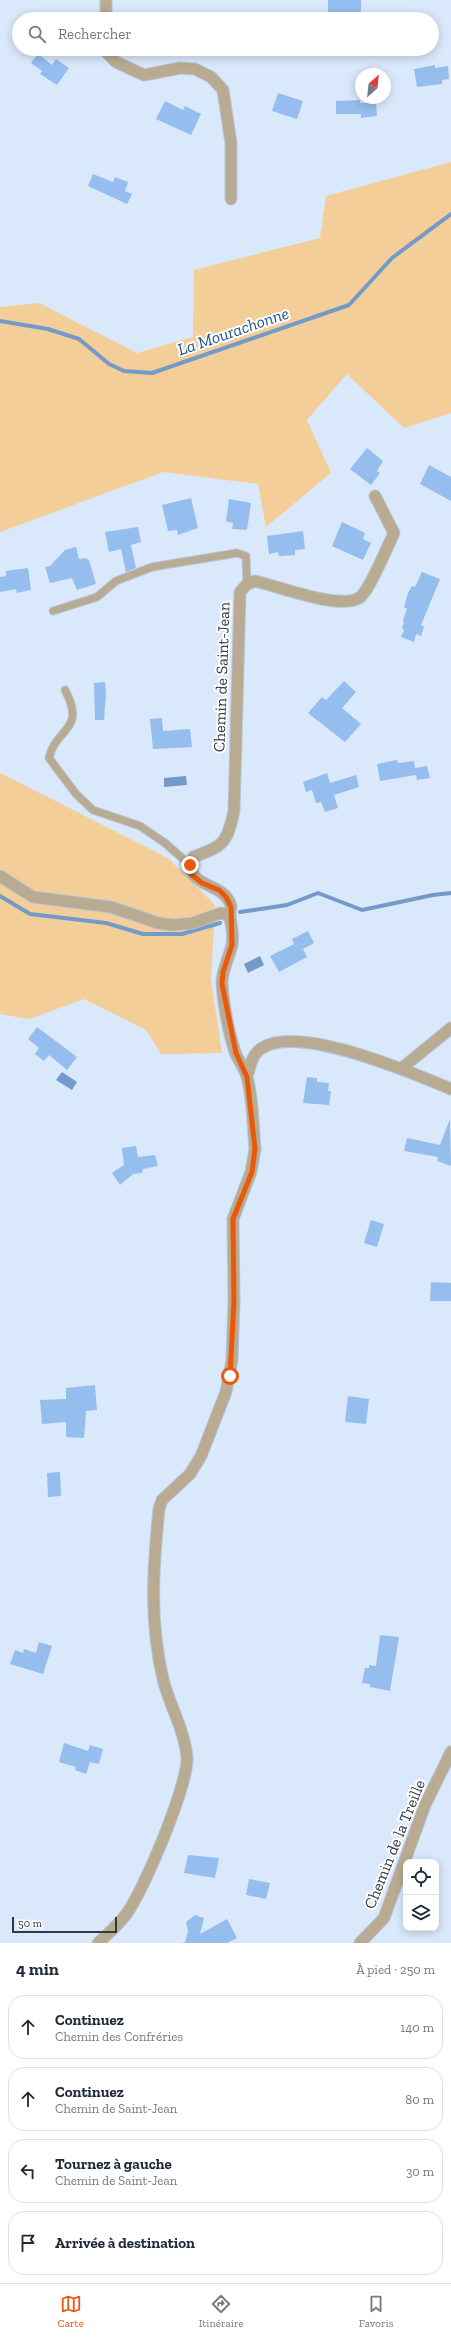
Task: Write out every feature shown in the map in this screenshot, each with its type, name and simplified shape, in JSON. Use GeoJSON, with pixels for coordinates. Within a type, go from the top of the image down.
{"type":"FeatureCollection","features":[{"type":"Feature","properties":{"kind":"street"},"geometry":{"type":"LineString","coordinates":[[106,0],[106,12]]}},
{"type":"Feature","properties":{"kind":"street"},"geometry":{"type":"LineString","coordinates":[[110,56],[116,62],[144,75],[180,68],[195,69],[211,77],[223,90],[231,143],[231,199]]}},
{"type":"Feature","properties":{"kind":"street","name":"Chemin de Saint-Jean"},"geometry":{"type":"LineString","coordinates":[[190,865],[193,857],[219,847],[230,828],[234,811],[240,592],[247,584],[255,581],[329,600],[344,601],[359,598],[367,589],[394,533],[375,496]]}},
{"type":"Feature","properties":{"kind":"street"},"geometry":{"type":"LineString","coordinates":[[98,1943],[124,1917],[140,1889],[155,1858],[186,1769],[185,1750],[164,1682],[152,1596],[153,1564],[159,1509],[162,1500],[190,1474],[201,1456],[226,1392],[230,1376],[234,1301],[233,1219],[252,1172],[255,1149],[247,1077],[236,1053],[222,984],[223,972],[232,945],[233,925],[230,916],[231,907],[226,897],[219,890],[202,883],[192,875],[190,865]]}},
{"type":"Feature","properties":{"kind":"street"},"geometry":{"type":"LineString","coordinates":[[0,876],[33,897],[111,907],[158,923],[173,925],[193,923],[221,913],[230,916]]}},
{"type":"Feature","properties":{"kind":"street"},"geometry":{"type":"LineString","coordinates":[[402,1068],[451,1028]]}},
{"type":"Feature","properties":{"kind":"street"},"geometry":{"type":"LineString","coordinates":[[247,1077],[252,1059],[262,1048],[276,1042],[290,1041],[334,1048],[402,1068],[451,1089]]}},
{"type":"Feature","properties":{"kind":"street","name":"Chemin de la Treille"},"geometry":{"type":"LineString","coordinates":[[360,1943],[384,1918],[425,1805],[451,1752]]}},
{"type":"Feature","properties":{"kind":"lane"},"geometry":{"type":"LineString","coordinates":[[53,611],[97,597],[116,581],[152,567],[237,553],[246,556],[247,584]]}},
{"type":"Feature","properties":{"kind":"lane"},"geometry":{"type":"LineString","coordinates":[[65,690],[71,700],[73,713],[68,730],[51,748],[49,758],[76,794],[93,810],[140,826],[165,843],[190,865]]}},
{"type":"Feature","properties":{"kind":"shaded area"},"geometry":{"type":"Polygon","coordinates":[[[451,162],[451,413],[404,428],[347,374],[307,420],[331,473],[266,527],[258,484],[163,472],[0,532],[0,307],[39,303],[137,353],[193,337],[194,270],[320,238],[326,196],[451,162]]]}},
{"type":"Feature","properties":{"kind":"shaded area"},"geometry":{"type":"Polygon","coordinates":[[[0,773],[168,858],[215,905],[211,980],[222,1053],[161,1054],[146,1030],[84,999],[29,1019],[0,1014],[0,773]]]}},
{"type":"Feature","properties":{"kind":"water"},"geometry":{"type":"Polygon","coordinates":[[[186,776],[187,785],[164,787],[164,778],[186,776]]]}},
{"type":"Feature","properties":{"kind":"water"},"geometry":{"type":"Polygon","coordinates":[[[260,956],[264,965],[248,973],[244,964],[260,956]]]}},
{"type":"Feature","properties":{"kind":"water"},"geometry":{"type":"Polygon","coordinates":[[[62,1072],[77,1082],[72,1090],[56,1080],[62,1072]]]}},
{"type":"Feature","properties":{"kind":"building"},"geometry":{"type":"Polygon","coordinates":[[[328,0],[361,0],[361,12],[328,12],[328,0]]]}},
{"type":"Feature","properties":{"kind":"building"},"geometry":{"type":"Polygon","coordinates":[[[36,56],[41,56],[52,65],[56,59],[69,68],[57,85],[40,74],[42,71],[31,63],[36,56]]]}},
{"type":"Feature","properties":{"kind":"building"},"geometry":{"type":"Polygon","coordinates":[[[435,65],[435,68],[448,66],[449,79],[442,80],[442,84],[417,87],[414,69],[435,65]]]}},
{"type":"Feature","properties":{"kind":"building"},"geometry":{"type":"Polygon","coordinates":[[[278,93],[303,101],[297,119],[272,111],[278,93]]]}},
{"type":"Feature","properties":{"kind":"building"},"geometry":{"type":"Polygon","coordinates":[[[355,100],[355,104],[376,104],[377,116],[361,118],[361,114],[336,114],[336,101],[355,100]]]}},
{"type":"Feature","properties":{"kind":"building"},"geometry":{"type":"Polygon","coordinates":[[[165,101],[183,110],[185,106],[201,114],[191,135],[156,119],[165,101]]]}},
{"type":"Feature","properties":{"kind":"building"},"geometry":{"type":"Polygon","coordinates":[[[93,174],[113,182],[115,177],[128,182],[125,191],[132,194],[127,204],[88,186],[93,174]]]}},
{"type":"Feature","properties":{"kind":"building"},"geometry":{"type":"Polygon","coordinates":[[[367,448],[383,461],[377,471],[380,473],[371,485],[350,469],[367,448]]]}},
{"type":"Feature","properties":{"kind":"building"},"geometry":{"type":"Polygon","coordinates":[[[429,465],[451,477],[451,501],[420,484],[429,465]]]}},
{"type":"Feature","properties":{"kind":"building"},"geometry":{"type":"Polygon","coordinates":[[[191,498],[198,528],[178,535],[177,530],[168,531],[162,505],[191,498]]]}},
{"type":"Feature","properties":{"kind":"building"},"geometry":{"type":"Polygon","coordinates":[[[229,499],[251,503],[247,530],[232,529],[233,523],[226,521],[229,499]]]}},
{"type":"Feature","properties":{"kind":"building"},"geometry":{"type":"Polygon","coordinates":[[[342,522],[365,533],[363,539],[371,543],[363,560],[332,546],[342,522]]]}},
{"type":"Feature","properties":{"kind":"building"},"geometry":{"type":"Polygon","coordinates":[[[138,527],[141,542],[131,545],[136,568],[126,572],[121,549],[109,552],[105,532],[138,527]]]}},
{"type":"Feature","properties":{"kind":"building"},"geometry":{"type":"Polygon","coordinates":[[[303,531],[305,549],[295,550],[295,555],[279,556],[278,552],[269,554],[267,536],[303,531]]]}},
{"type":"Feature","properties":{"kind":"building"},"geometry":{"type":"Polygon","coordinates":[[[76,547],[79,559],[85,558],[89,560],[96,584],[77,590],[72,578],[50,583],[45,567],[50,566],[65,550],[76,547]]]}},
{"type":"Feature","properties":{"kind":"building"},"geometry":{"type":"Polygon","coordinates":[[[28,568],[31,590],[17,593],[16,589],[0,592],[0,577],[6,576],[6,571],[28,568]]]}},
{"type":"Feature","properties":{"kind":"building"},"geometry":{"type":"Polygon","coordinates":[[[422,572],[440,579],[421,625],[424,627],[421,636],[416,634],[414,642],[401,637],[404,630],[402,628],[404,622],[403,620],[407,609],[404,607],[408,593],[412,586],[415,587],[422,572]]]}},
{"type":"Feature","properties":{"kind":"building"},"geometry":{"type":"Polygon","coordinates":[[[344,681],[356,692],[342,708],[361,724],[345,742],[308,713],[322,697],[326,700],[344,681]]]}},
{"type":"Feature","properties":{"kind":"building"},"geometry":{"type":"Polygon","coordinates":[[[105,682],[106,693],[104,720],[95,720],[94,683],[105,682]]]}},
{"type":"Feature","properties":{"kind":"building"},"geometry":{"type":"Polygon","coordinates":[[[162,718],[163,731],[190,729],[192,747],[153,749],[150,719],[162,718]]]}},
{"type":"Feature","properties":{"kind":"building"},"geometry":{"type":"Polygon","coordinates":[[[397,760],[398,763],[414,761],[415,768],[427,766],[430,778],[417,780],[416,775],[380,781],[377,764],[397,760]]]}},
{"type":"Feature","properties":{"kind":"building"},"geometry":{"type":"Polygon","coordinates":[[[327,773],[330,783],[356,775],[359,787],[334,795],[338,808],[325,812],[321,802],[316,803],[312,790],[306,792],[303,782],[327,773]]]}},
{"type":"Feature","properties":{"kind":"building"},"geometry":{"type":"Polygon","coordinates":[[[308,931],[314,943],[303,949],[307,957],[279,972],[270,956],[294,944],[292,939],[308,931]]]}},
{"type":"Feature","properties":{"kind":"building"},"geometry":{"type":"Polygon","coordinates":[[[37,1027],[77,1057],[67,1070],[49,1055],[44,1061],[35,1054],[39,1048],[28,1039],[37,1027]]]}},
{"type":"Feature","properties":{"kind":"building"},"geometry":{"type":"Polygon","coordinates":[[[307,1077],[317,1078],[317,1082],[329,1083],[328,1091],[331,1091],[329,1105],[303,1103],[307,1077]]]}},
{"type":"Feature","properties":{"kind":"building"},"geometry":{"type":"Polygon","coordinates":[[[450,1119],[451,1166],[437,1161],[438,1157],[404,1151],[407,1138],[440,1145],[450,1119]]]}},
{"type":"Feature","properties":{"kind":"building"},"geometry":{"type":"Polygon","coordinates":[[[136,1146],[138,1157],[155,1155],[158,1166],[143,1169],[142,1173],[133,1174],[120,1185],[112,1173],[124,1165],[122,1148],[136,1146]]]}},
{"type":"Feature","properties":{"kind":"building"},"geometry":{"type":"Polygon","coordinates":[[[371,1220],[384,1224],[377,1247],[364,1243],[371,1220]]]}},
{"type":"Feature","properties":{"kind":"building"},"geometry":{"type":"Polygon","coordinates":[[[431,1282],[451,1283],[451,1301],[430,1301],[431,1282]]]}},
{"type":"Feature","properties":{"kind":"building"},"geometry":{"type":"Polygon","coordinates":[[[95,1385],[97,1410],[86,1411],[84,1438],[66,1437],[66,1422],[42,1424],[40,1400],[66,1399],[66,1388],[95,1385]]]}},
{"type":"Feature","properties":{"kind":"building"},"geometry":{"type":"Polygon","coordinates":[[[348,1396],[369,1399],[366,1424],[345,1422],[348,1396]]]}},
{"type":"Feature","properties":{"kind":"building"},"geometry":{"type":"Polygon","coordinates":[[[60,1472],[61,1496],[48,1497],[47,1473],[60,1472]]]}},
{"type":"Feature","properties":{"kind":"building"},"geometry":{"type":"Polygon","coordinates":[[[380,1635],[399,1637],[390,1691],[370,1687],[370,1684],[362,1683],[365,1668],[369,1668],[369,1665],[376,1666],[380,1635]]]}},
{"type":"Feature","properties":{"kind":"building"},"geometry":{"type":"Polygon","coordinates":[[[39,1642],[52,1646],[43,1674],[10,1664],[15,1650],[23,1653],[24,1649],[36,1653],[39,1642]]]}},
{"type":"Feature","properties":{"kind":"building"},"geometry":{"type":"Polygon","coordinates":[[[64,1743],[88,1751],[90,1745],[103,1749],[99,1764],[90,1762],[86,1774],[75,1770],[76,1767],[59,1762],[64,1743]]]}},
{"type":"Feature","properties":{"kind":"building"},"geometry":{"type":"Polygon","coordinates":[[[188,1855],[219,1858],[215,1878],[184,1873],[188,1855]]]}},
{"type":"Feature","properties":{"kind":"building"},"geometry":{"type":"Polygon","coordinates":[[[249,1879],[270,1883],[266,1899],[246,1895],[249,1879]]]}},
{"type":"Feature","properties":{"kind":"building"},"geometry":{"type":"Polygon","coordinates":[[[195,1915],[204,1918],[200,1934],[227,1919],[237,1938],[227,1943],[182,1943],[185,1942],[188,1931],[186,1922],[195,1915]]]}},
{"type":"Feature","properties":{"kind":"waterway","name":"La Mourachonne"},"geometry":{"type":"LineString","coordinates":[[0,321],[48,329],[79,339],[109,364],[124,371],[152,373],[349,305],[392,258],[451,214]]}},
{"type":"Feature","properties":{"kind":"waterway"},"geometry":{"type":"LineString","coordinates":[[240,912],[287,905],[318,893],[362,910],[433,895],[451,893]]}},
{"type":"Feature","properties":{"kind":"waterway"},"geometry":{"type":"LineString","coordinates":[[0,896],[30,914],[106,923],[143,934],[182,934],[220,923]]}},
{"type":"Feature","properties":{"kind":"route"},"geometry":{"type":"LineString","coordinates":[[190,865],[192,875],[202,883],[219,890],[226,897],[231,907],[230,916],[233,925],[232,945],[223,972],[222,984],[236,1053],[247,1077],[255,1149],[252,1172],[233,1219],[234,1301],[230,1376]]}}]}
